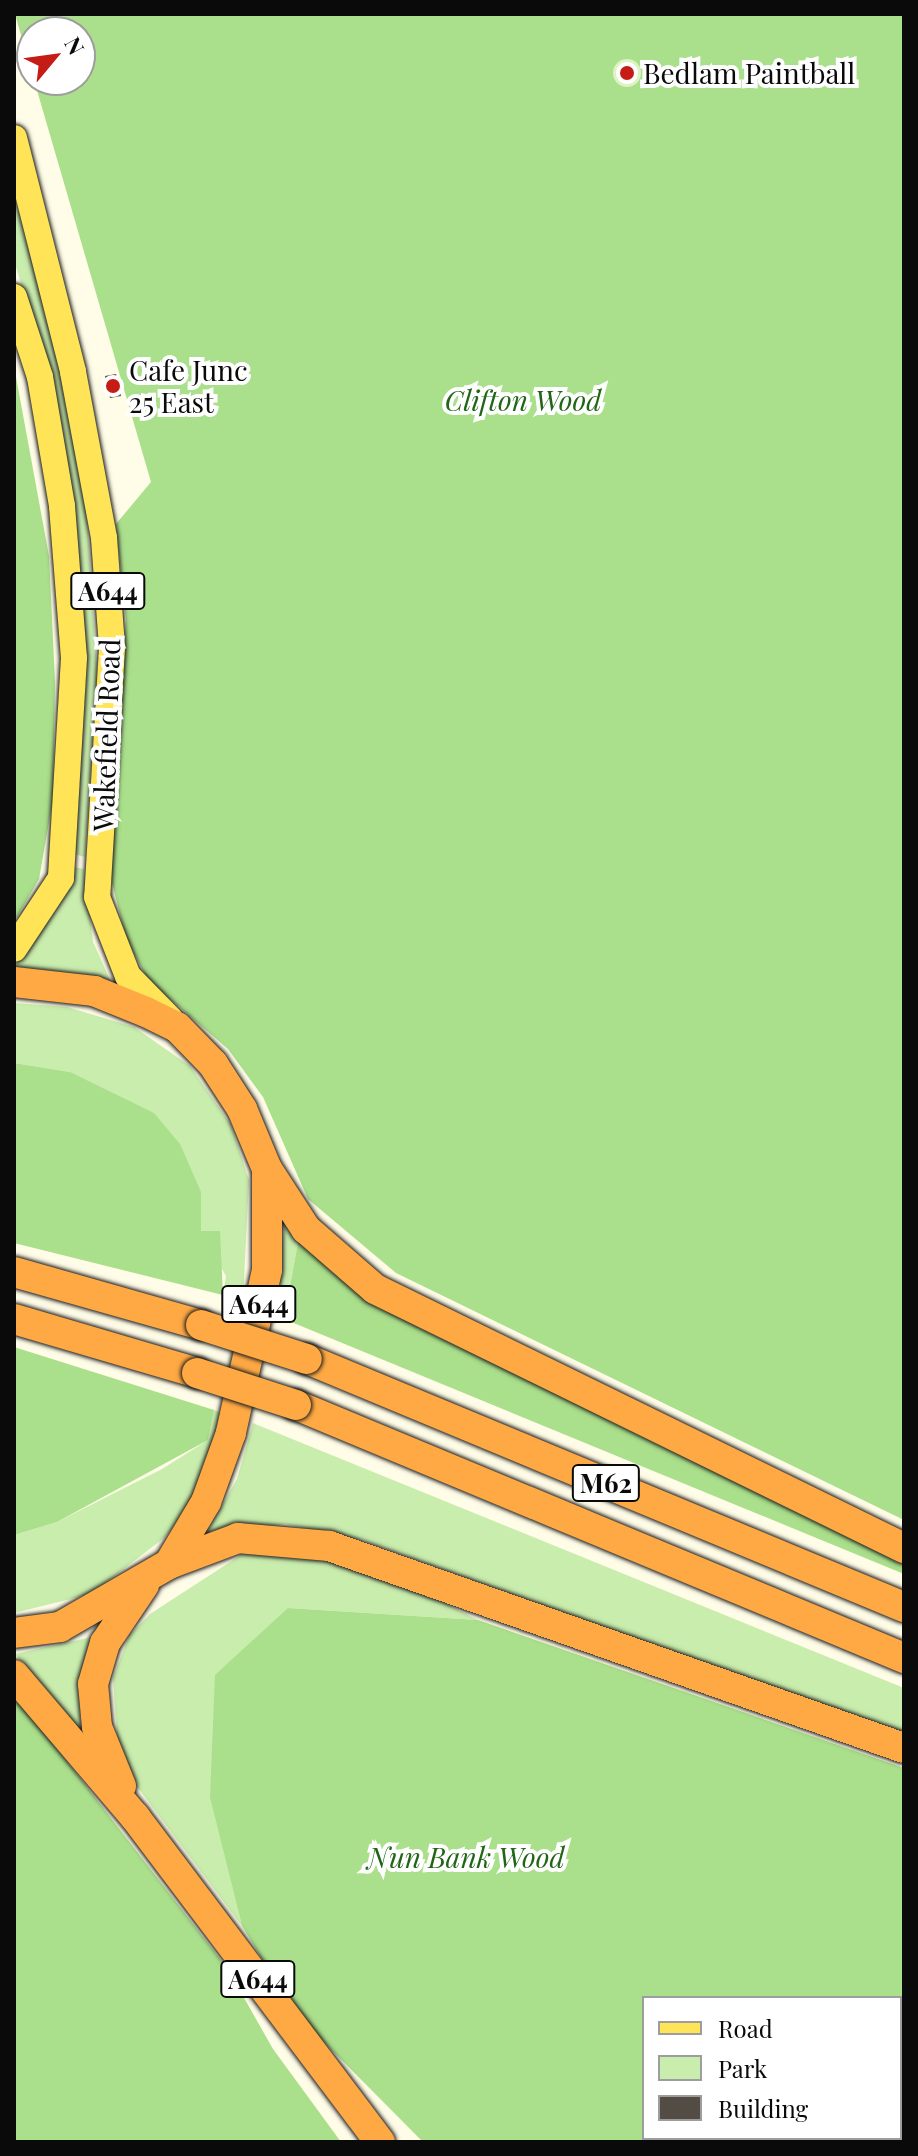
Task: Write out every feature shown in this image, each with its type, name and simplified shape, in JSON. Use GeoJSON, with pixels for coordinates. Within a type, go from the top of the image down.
{"type":"FeatureCollection","features":[{"type":"Feature","properties":{"kind":"highway","name":"A644"},"geometry":{"type":"LineString","coordinates":[[14,982],[94,991],[177,1027],[242,1109],[267,1169],[267,1270],[231,1433],[206,1502],[105,1643],[93,1684],[97,1727],[135,1817]]}},
{"type":"Feature","properties":{"kind":"highway"},"geometry":{"type":"LineString","coordinates":[[267,1169],[306,1229],[375,1289],[904,1548]]}},
{"type":"Feature","properties":{"kind":"highway","name":"M62"},"geometry":{"type":"LineString","coordinates":[[14,1272],[201,1325],[307,1359],[904,1607]]}},
{"type":"Feature","properties":{"kind":"highway","name":"M62"},"geometry":{"type":"LineString","coordinates":[[14,1319],[296,1405],[904,1658]]}},
{"type":"Feature","properties":{"kind":"highway"},"geometry":{"type":"LineString","coordinates":[[14,1633],[60,1627],[158,1573],[238,1538],[329,1546],[904,1748]]}},
{"type":"Feature","properties":{"kind":"highway","name":"A644"},"geometry":{"type":"LineString","coordinates":[[14,1675],[135,1817],[380,2142]]}},
{"type":"Feature","properties":{"kind":"main road","name":"Wakefield Road"},"geometry":{"type":"LineString","coordinates":[[14,138],[73,372],[104,538],[112,648],[97,897],[128,976],[177,1027]]}},
{"type":"Feature","properties":{"kind":"main road","name":"Wakefield Road"},"geometry":{"type":"LineString","coordinates":[[14,297],[40,377],[62,506],[74,658],[61,878],[14,949]]}},
{"type":"Feature","properties":{"kind":"green space","name":"Clifton Wood"},"geometry":{"type":"Polygon","coordinates":[[[15,14],[904,14],[904,1520],[396,1273],[308,1199],[263,1097],[228,1049],[148,980],[126,938],[111,879],[126,620],[116,524],[151,482],[39,96],[96,96],[96,16],[16,18],[15,14]]]}},
{"type":"Feature","properties":{"kind":"green space","name":"Bedlam Paintball"},"geometry":{"type":"Polygon","coordinates":[[[627,59],[637,63],[641,73],[637,83],[627,87],[617,83],[613,73],[617,63],[627,59]]]}},
{"type":"Feature","properties":{"kind":"green space"},"geometry":{"type":"Polygon","coordinates":[[[14,196],[66,391],[86,503],[97,671],[85,857],[74,854],[86,666],[82,580],[53,394],[14,260],[14,196]]]}},
{"type":"Feature","properties":{"kind":"green space"},"geometry":{"type":"Polygon","coordinates":[[[14,366],[49,556],[55,682],[53,799],[39,879],[14,922],[14,366]]]}},
{"type":"Feature","properties":{"kind":"green space"},"geometry":{"type":"Polygon","coordinates":[[[74,867],[84,869],[93,942],[111,982],[15,966],[57,909],[74,867]]]}},
{"type":"Feature","properties":{"kind":"green space"},"geometry":{"type":"Polygon","coordinates":[[[14,1003],[67,1007],[134,1027],[190,1066],[231,1125],[249,1180],[243,1300],[223,1295],[226,1276],[201,1231],[201,1192],[70,1072],[14,1063],[14,1003]]]}},
{"type":"Feature","properties":{"kind":"green space"},"geometry":{"type":"Polygon","coordinates":[[[14,1063],[70,1072],[154,1113],[180,1144],[201,1192],[201,1231],[220,1231],[223,1295],[14,1243],[14,1063]]]}},
{"type":"Feature","properties":{"kind":"green space"},"geometry":{"type":"Polygon","coordinates":[[[285,1223],[299,1237],[284,1319],[273,1314],[285,1223]]]}},
{"type":"Feature","properties":{"kind":"green space"},"geometry":{"type":"Polygon","coordinates":[[[299,1237],[904,1561],[904,1574],[284,1319],[299,1237]]]}},
{"type":"Feature","properties":{"kind":"green space"},"geometry":{"type":"Polygon","coordinates":[[[14,1347],[214,1410],[208,1440],[57,1522],[14,1535],[14,1347]]]}},
{"type":"Feature","properties":{"kind":"green space"},"geometry":{"type":"Polygon","coordinates":[[[214,1410],[226,1415],[189,1509],[164,1538],[91,1594],[14,1613],[14,1535],[57,1522],[162,1469],[208,1440],[214,1410]]]}},
{"type":"Feature","properties":{"kind":"green space"},"geometry":{"type":"Polygon","coordinates":[[[253,1423],[904,1688],[904,1735],[362,1540],[285,1524],[206,1534],[237,1479],[253,1423]]]}},
{"type":"Feature","properties":{"kind":"green space"},"geometry":{"type":"Polygon","coordinates":[[[244,1553],[326,1556],[395,1578],[478,1620],[288,1608],[210,1798],[242,1926],[135,1784],[117,1736],[113,1678],[129,1636],[150,1614],[244,1553]]]}},
{"type":"Feature","properties":{"kind":"green space","name":"Nun Bank Wood"},"geometry":{"type":"Polygon","coordinates":[[[288,1608],[478,1620],[904,1768],[904,2142],[423,2142],[296,2014],[242,1926],[210,1798],[215,1675],[288,1608]]]}},
{"type":"Feature","properties":{"kind":"green space"},"geometry":{"type":"Polygon","coordinates":[[[92,1637],[78,1687],[81,1732],[15,1654],[92,1637]]]}},
{"type":"Feature","properties":{"kind":"green space"},"geometry":{"type":"Polygon","coordinates":[[[14,1693],[227,1968],[273,2049],[341,2142],[14,2142],[14,1693]]]}},
{"type":"Feature","properties":{"kind":"building","name":"Cafe Junc 25 East"},"geometry":{"type":"Polygon","coordinates":[[[116,374],[121,396],[110,398],[105,376],[116,374]]]}},
{"type":"Feature","properties":{"kind":"place","name":"Bedlam Paintball"},"geometry":{"type":"Point","coordinates":[627,73]}},
{"type":"Feature","properties":{"kind":"place","name":"Cafe Junc 25 East"},"geometry":{"type":"Point","coordinates":[113,386]}}]}
